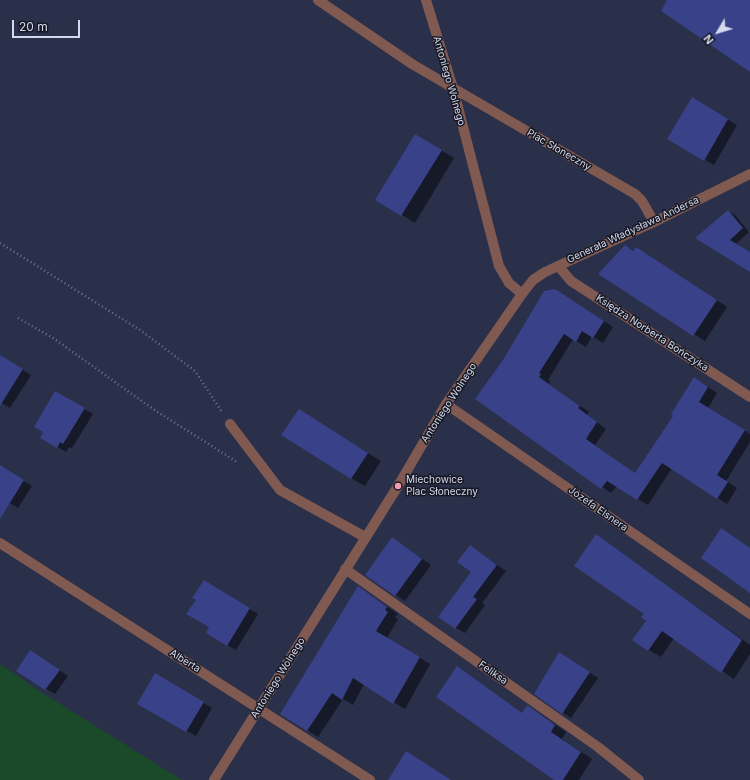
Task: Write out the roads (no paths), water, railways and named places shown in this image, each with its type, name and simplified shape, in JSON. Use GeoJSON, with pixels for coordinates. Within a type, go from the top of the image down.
{"type":"FeatureCollection","features":[{"type":"Feature","properties":{"kind":"street","name":"Plac Słoneczny"},"geometry":{"type":"LineString","coordinates":[[318,0],[412,64],[635,194],[642,201],[654,222]]}},
{"type":"Feature","properties":{"kind":"street","name":"Antoniego Wolnego"},"geometry":{"type":"LineString","coordinates":[[214,780],[398,486],[446,404],[522,294],[509,283],[499,266],[453,88],[426,0]]}},
{"type":"Feature","properties":{"kind":"street","name":"Generała Władysława Andersa"},"geometry":{"type":"LineString","coordinates":[[522,294],[533,280],[545,272],[654,222],[750,174]]}},
{"type":"Feature","properties":{"kind":"street","name":"Księdza Norberta Bończyka"},"geometry":{"type":"LineString","coordinates":[[560,265],[560,268],[571,281],[750,397]]}},
{"type":"Feature","properties":{"kind":"street","name":"Józefa Elsnera"},"geometry":{"type":"LineString","coordinates":[[446,404],[750,614]]}},
{"type":"Feature","properties":{"kind":"street"},"geometry":{"type":"LineString","coordinates":[[230,424],[280,490],[365,537]]}},
{"type":"Feature","properties":{"kind":"street","name":"Alberta"},"geometry":{"type":"LineString","coordinates":[[0,543],[260,708],[370,780]]}},
{"type":"Feature","properties":{"kind":"street","name":"Feliksa"},"geometry":{"type":"LineString","coordinates":[[345,569],[598,747],[639,780]]}},
{"type":"Feature","properties":{"kind":"place","name":"Miechowice Plac Słoneczny"},"geometry":{"type":"Point","coordinates":[398,486]}}]}
